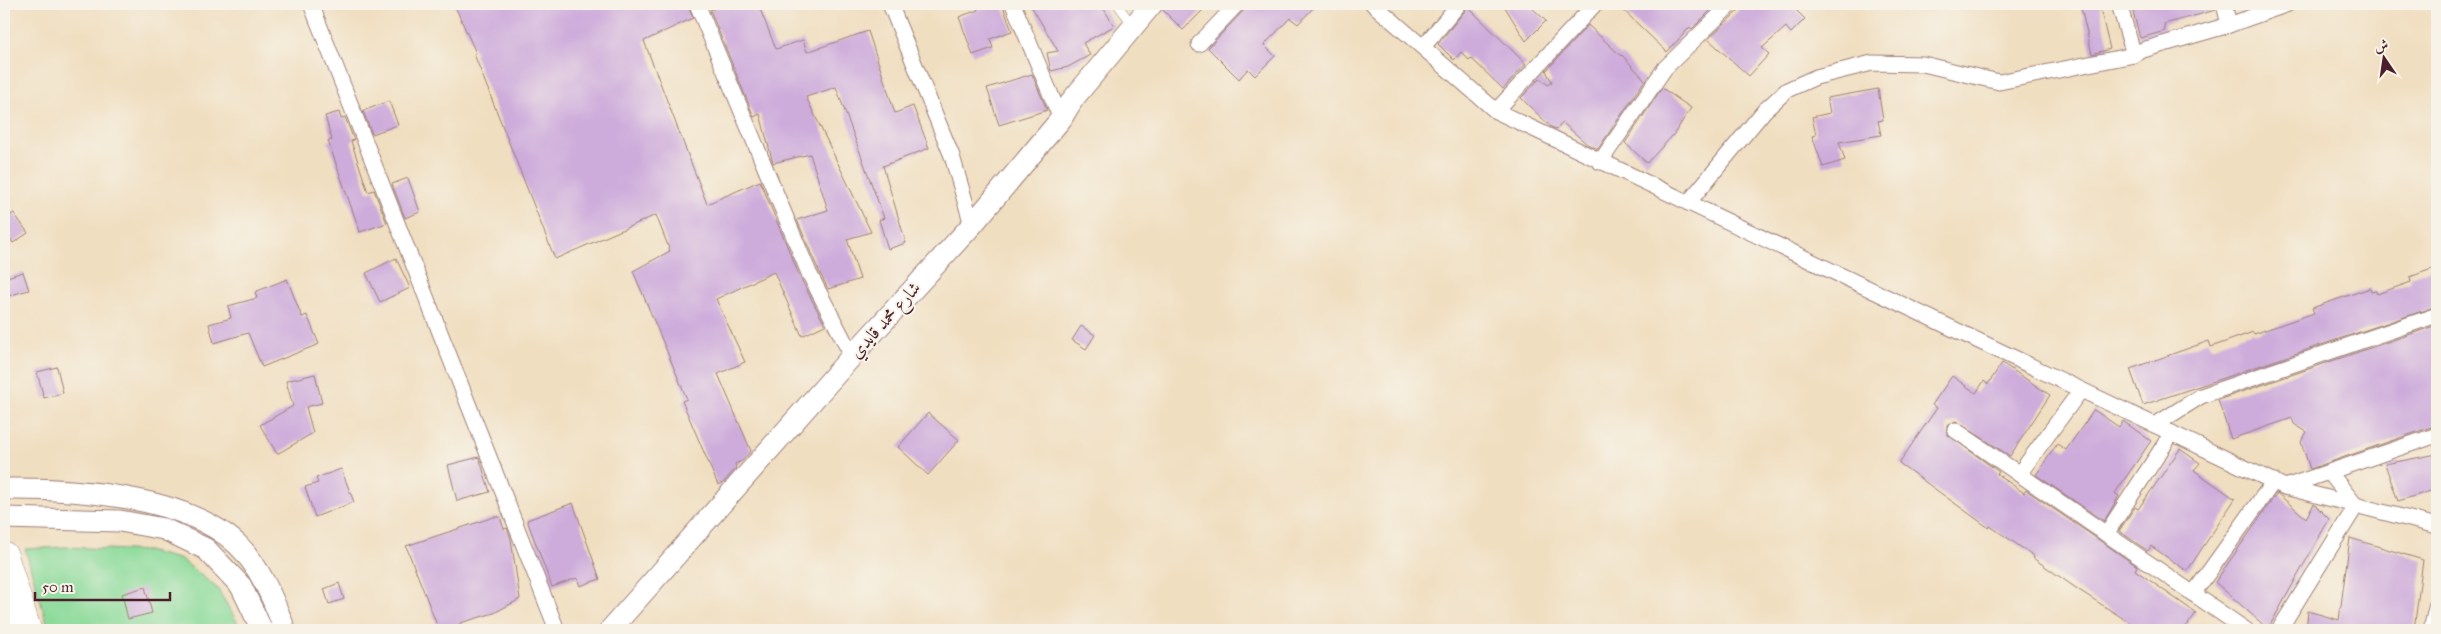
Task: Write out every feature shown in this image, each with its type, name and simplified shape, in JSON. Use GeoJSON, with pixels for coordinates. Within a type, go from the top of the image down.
{"type":"FeatureCollection","features":[{"type":"Feature","properties":{"kind":"highway"},"geometry":{"type":"LineString","coordinates":[[4,556],[27,630]]}},
{"type":"Feature","properties":{"kind":"main road","name":"شارع محمد قايدي"},"geometry":{"type":"LineString","coordinates":[[610,630],[852,356],[972,225],[1061,119],[1074,99],[1132,25],[1152,4]]}},
{"type":"Feature","properties":{"kind":"main road"},"geometry":{"type":"LineString","coordinates":[[4,489],[33,489],[116,495],[199,519],[237,544],[256,569],[270,594],[285,630]]}},
{"type":"Feature","properties":{"kind":"main road"},"geometry":{"type":"LineString","coordinates":[[4,518],[120,521],[164,529],[206,549],[241,586],[262,630]]}},
{"type":"Feature","properties":{"kind":"street"},"geometry":{"type":"LineString","coordinates":[[311,4],[557,630]]}},
{"type":"Feature","properties":{"kind":"street"},"geometry":{"type":"LineString","coordinates":[[697,4],[809,272],[852,356]]}},
{"type":"Feature","properties":{"kind":"street"},"geometry":{"type":"LineString","coordinates":[[890,4],[952,156],[972,225]]}},
{"type":"Feature","properties":{"kind":"street"},"geometry":{"type":"LineString","coordinates":[[1013,4],[1061,119]]}},
{"type":"Feature","properties":{"kind":"street"},"geometry":{"type":"LineString","coordinates":[[1199,44],[1237,4]]}},
{"type":"Feature","properties":{"kind":"street"},"geometry":{"type":"LineString","coordinates":[[1373,4],[1496,111],[2280,484],[2356,506],[2437,526]]}},
{"type":"Feature","properties":{"kind":"street"},"geometry":{"type":"LineString","coordinates":[[1423,47],[1459,4]]}},
{"type":"Feature","properties":{"kind":"street"},"geometry":{"type":"LineString","coordinates":[[1496,111],[1595,4]]}},
{"type":"Feature","properties":{"kind":"street"},"geometry":{"type":"LineString","coordinates":[[1600,162],[1665,68],[1731,4]]}},
{"type":"Feature","properties":{"kind":"street"},"geometry":{"type":"LineString","coordinates":[[2119,4],[2134,56]]}},
{"type":"Feature","properties":{"kind":"street"},"geometry":{"type":"LineString","coordinates":[[2224,4],[2229,24]]}},
{"type":"Feature","properties":{"kind":"street"},"geometry":{"type":"LineString","coordinates":[[1688,204],[1764,111],[1787,90],[1816,77],[1872,63],[1923,64],[1999,82],[2134,56],[2143,50],[2288,4]]}},
{"type":"Feature","properties":{"kind":"street"},"geometry":{"type":"LineString","coordinates":[[2154,424],[2201,396],[2437,315]]}},
{"type":"Feature","properties":{"kind":"street"},"geometry":{"type":"LineString","coordinates":[[2019,474],[2081,390]]}},
{"type":"Feature","properties":{"kind":"street"},"geometry":{"type":"LineString","coordinates":[[1955,430],[2246,630]]}},
{"type":"Feature","properties":{"kind":"street"},"geometry":{"type":"LineString","coordinates":[[2106,534],[2172,433]]}},
{"type":"Feature","properties":{"kind":"street"},"geometry":{"type":"LineString","coordinates":[[2193,594],[2280,484],[2330,473],[2437,434]]}},
{"type":"Feature","properties":{"kind":"street"},"geometry":{"type":"LineString","coordinates":[[2330,473],[2356,506]]}},
{"type":"Feature","properties":{"kind":"street"},"geometry":{"type":"LineString","coordinates":[[2279,630],[2356,506]]}},
{"type":"Feature","properties":{"kind":"street"},"geometry":{"type":"LineString","coordinates":[[2432,630],[2437,604]]}},
{"type":"Feature","properties":{"kind":"lane"},"geometry":{"type":"LineString","coordinates":[[1117,4],[1132,25]]}},
{"type":"Feature","properties":{"kind":"green space"},"geometry":{"type":"Polygon","coordinates":[[[65,547],[147,551],[182,560],[217,588],[242,630],[49,630],[25,549],[65,547]]]}},
{"type":"Feature","properties":{"kind":"building"},"geometry":{"type":"Polygon","coordinates":[[[454,4],[688,4],[693,18],[644,41],[707,204],[760,181],[800,277],[825,325],[802,336],[774,272],[716,299],[745,362],[718,374],[751,451],[742,461],[735,464],[736,468],[723,483],[718,485],[682,401],[687,399],[633,271],[670,251],[656,215],[555,259],[474,54],[476,53],[454,4]]]}},
{"type":"Feature","properties":{"kind":"building"},"geometry":{"type":"Polygon","coordinates":[[[726,4],[758,4],[776,49],[803,40],[807,52],[868,31],[895,113],[913,106],[929,148],[883,166],[906,243],[888,249],[879,220],[884,218],[836,87],[806,97],[871,232],[847,239],[860,279],[828,289],[818,269],[797,220],[828,210],[810,154],[773,163],[760,114],[754,117],[710,10],[726,4]]]}},
{"type":"Feature","properties":{"kind":"building"},"geometry":{"type":"Polygon","coordinates":[[[976,4],[1002,4],[1012,31],[990,39],[993,48],[973,55],[959,17],[978,10],[976,4]]]}},
{"type":"Feature","properties":{"kind":"building"},"geometry":{"type":"Polygon","coordinates":[[[1030,4],[1101,4],[1114,26],[1083,43],[1090,55],[1068,67],[1051,71],[1047,53],[1058,51],[1030,4]]]}},
{"type":"Feature","properties":{"kind":"building"},"geometry":{"type":"Polygon","coordinates":[[[1164,4],[1209,4],[1183,30],[1163,10],[1164,4]]]}},
{"type":"Feature","properties":{"kind":"building"},"geometry":{"type":"Polygon","coordinates":[[[1246,4],[1317,4],[1298,24],[1290,18],[1264,45],[1275,56],[1255,76],[1248,69],[1239,79],[1208,48],[1244,10],[1246,4]]]}},
{"type":"Feature","properties":{"kind":"building"},"geometry":{"type":"Polygon","coordinates":[[[1503,4],[1528,4],[1546,21],[1526,41],[1503,4]]]}},
{"type":"Feature","properties":{"kind":"building"},"geometry":{"type":"Polygon","coordinates":[[[1617,4],[1708,4],[1713,8],[1692,29],[1690,27],[1667,52],[1617,4]]]}},
{"type":"Feature","properties":{"kind":"building"},"geometry":{"type":"Polygon","coordinates":[[[1740,4],[1790,4],[1805,19],[1791,33],[1786,27],[1762,48],[1769,54],[1749,76],[1708,39],[1738,11],[1740,4]]]}},
{"type":"Feature","properties":{"kind":"building"},"geometry":{"type":"Polygon","coordinates":[[[2080,4],[2099,4],[2110,49],[2092,54],[2080,4]]]}},
{"type":"Feature","properties":{"kind":"building"},"geometry":{"type":"Polygon","coordinates":[[[2131,4],[2215,4],[2216,10],[2164,24],[2165,31],[2140,38],[2131,4]]]}},
{"type":"Feature","properties":{"kind":"building"},"geometry":{"type":"Polygon","coordinates":[[[1468,7],[1526,64],[1503,89],[1471,58],[1469,60],[1461,52],[1454,60],[1438,44],[1468,7]]]}},
{"type":"Feature","properties":{"kind":"building"},"geometry":{"type":"Polygon","coordinates":[[[1588,25],[1622,55],[1645,80],[1598,149],[1587,144],[1563,123],[1556,129],[1551,127],[1521,98],[1540,78],[1548,85],[1552,82],[1546,71],[1588,25]]]}},
{"type":"Feature","properties":{"kind":"building"},"geometry":{"type":"Polygon","coordinates":[[[1032,74],[1047,110],[999,125],[987,88],[1032,74]]]}},
{"type":"Feature","properties":{"kind":"building"},"geometry":{"type":"Polygon","coordinates":[[[1662,88],[1691,108],[1674,134],[1647,163],[1625,143],[1662,88]]]}},
{"type":"Feature","properties":{"kind":"building"},"geometry":{"type":"Polygon","coordinates":[[[1878,89],[1883,120],[1878,121],[1881,135],[1839,142],[1845,160],[1823,167],[1812,136],[1816,135],[1812,117],[1830,113],[1827,98],[1878,89]]]}},
{"type":"Feature","properties":{"kind":"building"},"geometry":{"type":"Polygon","coordinates":[[[389,101],[398,125],[372,134],[363,111],[389,101]]]}},
{"type":"Feature","properties":{"kind":"building"},"geometry":{"type":"Polygon","coordinates":[[[339,112],[341,119],[345,117],[354,140],[351,141],[368,192],[374,190],[387,223],[360,232],[328,141],[332,140],[325,116],[339,112]]]}},
{"type":"Feature","properties":{"kind":"building"},"geometry":{"type":"Polygon","coordinates":[[[408,178],[420,212],[405,218],[392,184],[408,178]]]}},
{"type":"Feature","properties":{"kind":"building"},"geometry":{"type":"Polygon","coordinates":[[[14,213],[28,233],[13,243],[4,229],[4,219],[14,213]]]}},
{"type":"Feature","properties":{"kind":"building"},"geometry":{"type":"Polygon","coordinates":[[[396,258],[410,288],[380,302],[366,273],[396,258]]]}},
{"type":"Feature","properties":{"kind":"building"},"geometry":{"type":"Polygon","coordinates":[[[2437,267],[2437,306],[2143,405],[2130,369],[2209,341],[2211,347],[2253,332],[2254,334],[2314,313],[2312,308],[2370,288],[2371,292],[2376,291],[2377,294],[2411,282],[2410,277],[2437,267]]]}},
{"type":"Feature","properties":{"kind":"building"},"geometry":{"type":"Polygon","coordinates":[[[23,272],[29,290],[4,297],[4,278],[23,272]]]}},
{"type":"Feature","properties":{"kind":"building"},"geometry":{"type":"Polygon","coordinates":[[[287,279],[302,317],[307,315],[319,344],[262,367],[248,333],[214,343],[209,324],[231,318],[228,306],[257,298],[255,292],[287,279]]]}},
{"type":"Feature","properties":{"kind":"building"},"geometry":{"type":"Polygon","coordinates":[[[2437,325],[2437,425],[2310,469],[2301,442],[2307,432],[2294,424],[2292,418],[2231,439],[2218,400],[2437,325]]]}},
{"type":"Feature","properties":{"kind":"building"},"geometry":{"type":"Polygon","coordinates":[[[1081,326],[1095,335],[1086,349],[1072,340],[1081,326]]]}},
{"type":"Feature","properties":{"kind":"building"},"geometry":{"type":"Polygon","coordinates":[[[2002,363],[2050,395],[2010,456],[1956,421],[1947,425],[1947,434],[2024,493],[2026,490],[2137,566],[2135,570],[2196,613],[2184,630],[2141,630],[2076,588],[1990,526],[1989,528],[1899,463],[1937,408],[1932,405],[1952,376],[1976,393],[1984,381],[1988,384],[2002,363]]]}},
{"type":"Feature","properties":{"kind":"building"},"geometry":{"type":"Polygon","coordinates":[[[57,367],[63,393],[44,398],[37,372],[57,367]]]}},
{"type":"Feature","properties":{"kind":"building"},"geometry":{"type":"Polygon","coordinates":[[[315,374],[322,403],[306,407],[313,433],[277,454],[260,425],[293,406],[286,381],[315,374]]]}},
{"type":"Feature","properties":{"kind":"building"},"geometry":{"type":"Polygon","coordinates":[[[2094,410],[2119,427],[2123,421],[2151,441],[2115,493],[2119,496],[2104,521],[2036,475],[2057,444],[2066,450],[2094,410]]]}},
{"type":"Feature","properties":{"kind":"building"},"geometry":{"type":"Polygon","coordinates":[[[928,413],[959,440],[928,475],[898,447],[928,413]]]}},
{"type":"Feature","properties":{"kind":"building"},"geometry":{"type":"Polygon","coordinates":[[[2180,449],[2200,463],[2194,470],[2235,499],[2187,571],[2151,546],[2148,551],[2119,531],[2135,507],[2138,509],[2180,449]]]}},
{"type":"Feature","properties":{"kind":"building"},"geometry":{"type":"Polygon","coordinates":[[[2437,454],[2437,489],[2398,501],[2385,464],[2437,454]]]}},
{"type":"Feature","properties":{"kind":"building"},"geometry":{"type":"Polygon","coordinates":[[[479,457],[490,492],[457,501],[448,465],[479,457]]]}},
{"type":"Feature","properties":{"kind":"building"},"geometry":{"type":"Polygon","coordinates":[[[341,469],[354,502],[315,517],[305,487],[318,483],[316,478],[341,469]]]}},
{"type":"Feature","properties":{"kind":"building"},"geometry":{"type":"Polygon","coordinates":[[[2277,493],[2306,518],[2314,504],[2329,519],[2268,629],[2215,582],[2277,493]]]}},
{"type":"Feature","properties":{"kind":"building"},"geometry":{"type":"Polygon","coordinates":[[[573,503],[600,579],[580,586],[577,578],[552,587],[527,520],[573,503]]]}},
{"type":"Feature","properties":{"kind":"building"},"geometry":{"type":"Polygon","coordinates":[[[494,517],[500,517],[504,529],[507,528],[511,539],[520,599],[494,613],[460,623],[463,630],[439,630],[406,546],[494,517]]]}},
{"type":"Feature","properties":{"kind":"building"},"geometry":{"type":"Polygon","coordinates":[[[2350,538],[2423,560],[2414,630],[2306,630],[2308,611],[2339,620],[2350,538]]]}},
{"type":"Feature","properties":{"kind":"building"},"geometry":{"type":"Polygon","coordinates":[[[339,583],[344,599],[329,604],[324,589],[339,583]]]}},
{"type":"Feature","properties":{"kind":"building"},"geometry":{"type":"Polygon","coordinates":[[[145,587],[152,613],[128,619],[122,594],[145,587]]]}}]}
